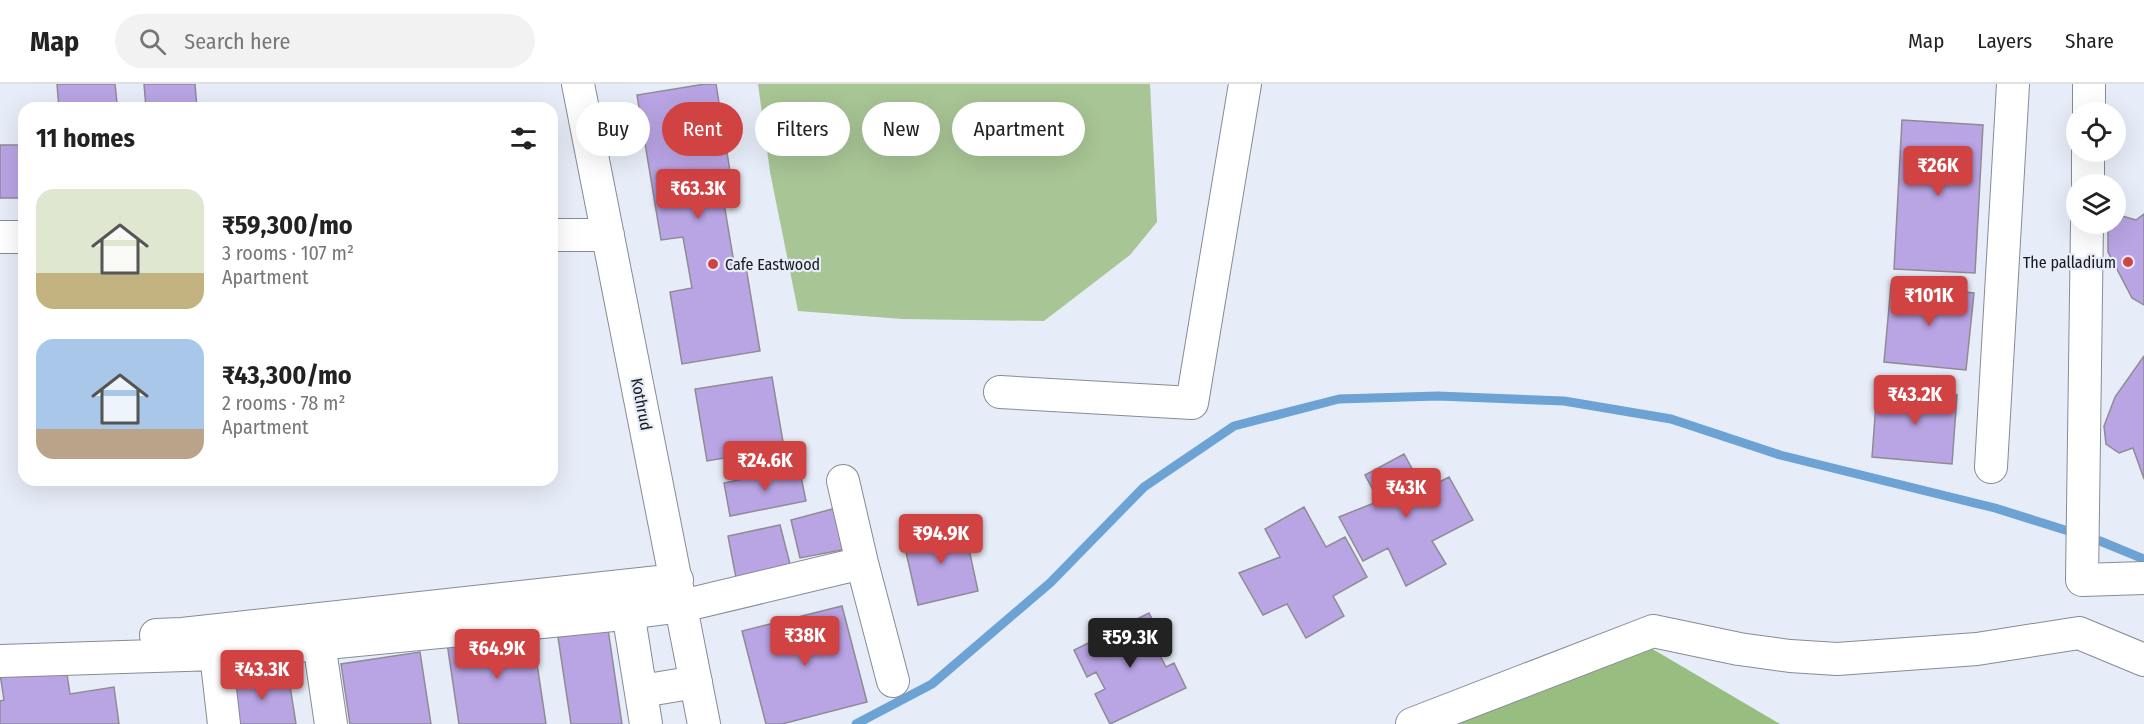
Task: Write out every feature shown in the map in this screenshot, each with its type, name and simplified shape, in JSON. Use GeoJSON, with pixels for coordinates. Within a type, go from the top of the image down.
{"type":"FeatureCollection","features":[{"type":"Feature","properties":{"kind":"street","name":"Kothrud"},"geometry":{"type":"LineString","coordinates":[[578,84],[704,724]]}},
{"type":"Feature","properties":{"kind":"street"},"geometry":{"type":"LineString","coordinates":[[1000,392],[1192,403],[1245,84]]}},
{"type":"Feature","properties":{"kind":"street"},"geometry":{"type":"LineString","coordinates":[[1991,467],[2013,84]]}},
{"type":"Feature","properties":{"kind":"street"},"geometry":{"type":"LineString","coordinates":[[2089,84],[2089,102]]}},
{"type":"Feature","properties":{"kind":"street"},"geometry":{"type":"LineString","coordinates":[[2087,234],[2082,580],[2144,578]]}},
{"type":"Feature","properties":{"kind":"street"},"geometry":{"type":"LineString","coordinates":[[558,235],[608,235]]}},
{"type":"Feature","properties":{"kind":"street"},"geometry":{"type":"LineString","coordinates":[[0,237],[18,237]]}},
{"type":"Feature","properties":{"kind":"street"},"geometry":{"type":"LineString","coordinates":[[843,481],[893,681]]}},
{"type":"Feature","properties":{"kind":"street"},"geometry":{"type":"LineString","coordinates":[[0,640],[182,634],[679,593],[862,563]]}},
{"type":"Feature","properties":{"kind":"street"},"geometry":{"type":"LineString","coordinates":[[0,660],[216,654],[628,612],[679,593]]}},
{"type":"Feature","properties":{"kind":"street"},"geometry":{"type":"LineString","coordinates":[[628,612],[646,724]]}},
{"type":"Feature","properties":{"kind":"street"},"geometry":{"type":"LineString","coordinates":[[1412,724],[1653,631],[1739,649],[1837,659],[1977,649],[2079,633],[2144,660]]}},
{"type":"Feature","properties":{"kind":"street"},"geometry":{"type":"LineString","coordinates":[[319,643],[331,724]]}},
{"type":"Feature","properties":{"kind":"street"},"geometry":{"type":"LineString","coordinates":[[216,654],[224,724]]}},
{"type":"Feature","properties":{"kind":"street"},"geometry":{"type":"LineString","coordinates":[[642,691],[696,682]]}},
{"type":"Feature","properties":{"kind":"green space"},"geometry":{"type":"Polygon","coordinates":[[[758,84],[1150,84],[1157,222],[1130,255],[1044,321],[902,319],[798,311],[768,156],[850,156],[850,102],[760,102],[758,84]]]}},
{"type":"Feature","properties":{"kind":"green space"},"geometry":{"type":"Polygon","coordinates":[[[1644,644],[1780,724],[1458,724],[1644,644]]]}},
{"type":"Feature","properties":{"kind":"building"},"geometry":{"type":"Polygon","coordinates":[[[57,84],[115,84],[117,102],[58,102],[57,84]]]}},
{"type":"Feature","properties":{"kind":"building"},"geometry":{"type":"Polygon","coordinates":[[[144,84],[195,84],[196,102],[146,102],[144,84]]]}},
{"type":"Feature","properties":{"kind":"building"},"geometry":{"type":"Polygon","coordinates":[[[716,84],[719,102],[662,102],[662,156],[728,156],[735,202],[724,203],[735,269],[746,267],[760,351],[682,364],[670,292],[692,288],[683,237],[661,240],[647,156],[650,156],[650,102],[638,102],[637,95],[716,84]]]}},
{"type":"Feature","properties":{"kind":"building"},"geometry":{"type":"Polygon","coordinates":[[[1902,120],[1983,125],[1975,273],[1894,269],[1902,120]]]}},
{"type":"Feature","properties":{"kind":"building"},"geometry":{"type":"Polygon","coordinates":[[[0,145],[18,145],[18,198],[0,198],[0,145]]]}},
{"type":"Feature","properties":{"kind":"building","name":"The palladium"},"geometry":{"type":"Polygon","coordinates":[[[2144,214],[2144,305],[2132,298],[2108,252],[2108,234],[2126,234],[2126,217],[2136,220],[2144,214]]]}},
{"type":"Feature","properties":{"kind":"building"},"geometry":{"type":"Polygon","coordinates":[[[1891,285],[1974,293],[1966,370],[1884,362],[1891,285]]]}},
{"type":"Feature","properties":{"kind":"building"},"geometry":{"type":"Polygon","coordinates":[[[2144,356],[2144,479],[2133,448],[2119,453],[2106,444],[2104,426],[2115,397],[2144,356]]]}},
{"type":"Feature","properties":{"kind":"building"},"geometry":{"type":"Polygon","coordinates":[[[772,377],[784,448],[707,461],[695,389],[772,377]]]}},
{"type":"Feature","properties":{"kind":"building"},"geometry":{"type":"Polygon","coordinates":[[[1877,389],[1957,395],[1952,464],[1872,457],[1877,389]]]}},
{"type":"Feature","properties":{"kind":"building"},"geometry":{"type":"Polygon","coordinates":[[[1404,454],[1424,490],[1449,477],[1473,520],[1432,541],[1446,564],[1406,586],[1388,548],[1363,561],[1339,517],[1379,501],[1365,475],[1404,454]]]}},
{"type":"Feature","properties":{"kind":"building"},"geometry":{"type":"Polygon","coordinates":[[[799,467],[806,501],[730,516],[724,483],[799,467]]]}},
{"type":"Feature","properties":{"kind":"building"},"geometry":{"type":"Polygon","coordinates":[[[1304,507],[1326,547],[1345,537],[1367,577],[1333,596],[1344,616],[1306,638],[1287,604],[1263,615],[1239,573],[1280,557],[1265,529],[1304,507]]]}},
{"type":"Feature","properties":{"kind":"building"},"geometry":{"type":"Polygon","coordinates":[[[836,508],[847,549],[800,558],[791,520],[836,508]]]}},
{"type":"Feature","properties":{"kind":"building"},"geometry":{"type":"Polygon","coordinates":[[[780,525],[791,568],[736,578],[728,536],[780,525]]]}},
{"type":"Feature","properties":{"kind":"building"},"geometry":{"type":"Polygon","coordinates":[[[964,526],[978,591],[918,605],[903,539],[964,526]]]}},
{"type":"Feature","properties":{"kind":"building"},"geometry":{"type":"Polygon","coordinates":[[[842,606],[867,702],[782,724],[766,724],[742,631],[842,606]]]}},
{"type":"Feature","properties":{"kind":"building"},"geometry":{"type":"Polygon","coordinates":[[[1149,613],[1162,638],[1153,642],[1166,667],[1174,663],[1186,688],[1110,724],[1095,694],[1105,689],[1096,672],[1087,677],[1074,650],[1149,613]]]}},
{"type":"Feature","properties":{"kind":"building"},"geometry":{"type":"Polygon","coordinates":[[[608,629],[622,724],[571,724],[558,637],[608,629]]]}},
{"type":"Feature","properties":{"kind":"building"},"geometry":{"type":"Polygon","coordinates":[[[532,630],[546,724],[459,724],[447,643],[532,630]]]}},
{"type":"Feature","properties":{"kind":"building"},"geometry":{"type":"Polygon","coordinates":[[[420,652],[431,724],[350,724],[341,664],[420,652]]]}},
{"type":"Feature","properties":{"kind":"building"},"geometry":{"type":"Polygon","coordinates":[[[65,661],[70,694],[114,687],[119,724],[0,724],[0,701],[4,700],[0,674],[65,661]]]}},
{"type":"Feature","properties":{"kind":"building"},"geometry":{"type":"Polygon","coordinates":[[[288,673],[296,724],[234,724],[227,682],[288,673]]]}},
{"type":"Feature","properties":{"kind":"waterway"},"geometry":{"type":"LineString","coordinates":[[856,724],[932,684],[1050,583],[1144,487],[1234,426],[1339,399],[1438,396],[1564,401],[1671,419],[1780,455],[1995,508],[2100,541],[2144,559]]}},
{"type":"Feature","properties":{"kind":"place","name":"The palladium"},"geometry":{"type":"Point","coordinates":[2128,262]}},
{"type":"Feature","properties":{"kind":"place","name":"Cafe Eastwood"},"geometry":{"type":"Point","coordinates":[713,264]}}]}
